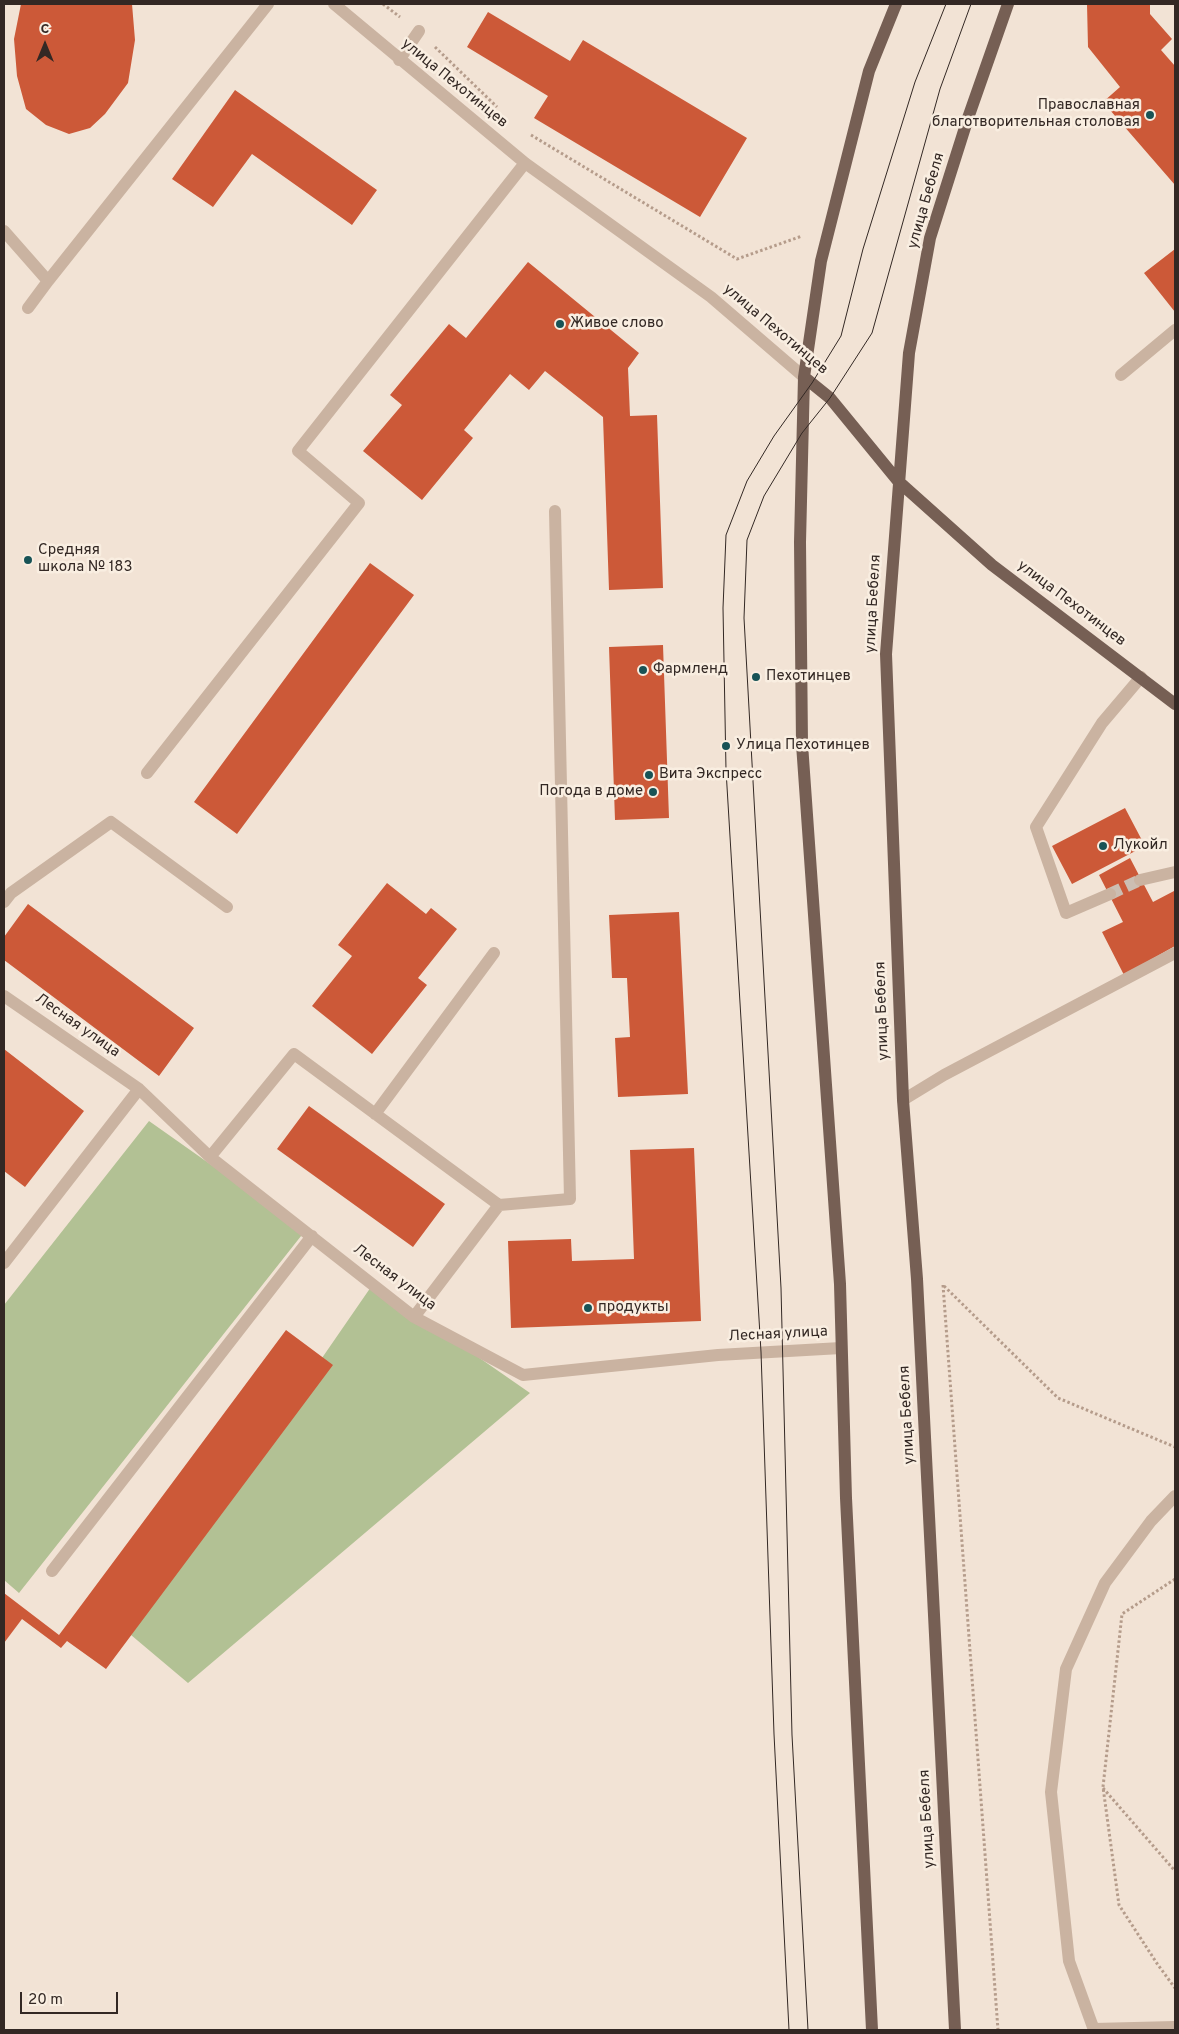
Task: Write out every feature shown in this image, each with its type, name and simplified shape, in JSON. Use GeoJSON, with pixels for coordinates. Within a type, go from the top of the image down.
{"type":"FeatureCollection","features":[{"type":"Feature","properties":{"kind":"main road"},"geometry":{"type":"LineString","coordinates":[[872,2030],[846,1498],[839,1274],[802,744],[800,542],[804,377],[821,261],[869,71],[896,4]]}},
{"type":"Feature","properties":{"kind":"main road","name":"улица Бебеля"},"geometry":{"type":"LineString","coordinates":[[955,2030],[917,1279],[902,1100],[886,654],[909,353],[930,238],[968,118],[1008,4]]}},
{"type":"Feature","properties":{"kind":"main road","name":"улица Пехотинцев"},"geometry":{"type":"LineString","coordinates":[[804,377],[830,398],[898,481],[992,565],[1175,704]]}},
{"type":"Feature","properties":{"kind":"street"},"geometry":{"type":"LineString","coordinates":[[28,308],[268,4]]}},
{"type":"Feature","properties":{"kind":"street","name":"улица Пехотинцев"},"geometry":{"type":"LineString","coordinates":[[334,4],[525,163],[711,297],[804,377]]}},
{"type":"Feature","properties":{"kind":"street"},"geometry":{"type":"LineString","coordinates":[[399,60],[419,31]]}},
{"type":"Feature","properties":{"kind":"street"},"geometry":{"type":"LineString","coordinates":[[147,773],[359,503],[298,451],[525,163]]}},
{"type":"Feature","properties":{"kind":"street"},"geometry":{"type":"LineString","coordinates":[[4,231],[48,282]]}},
{"type":"Feature","properties":{"kind":"street"},"geometry":{"type":"LineString","coordinates":[[1122,375],[1175,330]]}},
{"type":"Feature","properties":{"kind":"street"},"geometry":{"type":"LineString","coordinates":[[210,1157],[294,1054],[499,1205],[570,1199],[555,511]]}},
{"type":"Feature","properties":{"kind":"street"},"geometry":{"type":"LineString","coordinates":[[1110,894],[1066,913],[1036,827],[1102,723],[1141,678]]}},
{"type":"Feature","properties":{"kind":"street"},"geometry":{"type":"LineString","coordinates":[[4,902],[11,893],[111,822],[226,907]]}},
{"type":"Feature","properties":{"kind":"street"},"geometry":{"type":"LineString","coordinates":[[1140,880],[1175,872]]}},
{"type":"Feature","properties":{"kind":"street"},"geometry":{"type":"LineString","coordinates":[[375,1114],[494,952]]}},
{"type":"Feature","properties":{"kind":"street"},"geometry":{"type":"LineString","coordinates":[[902,1100],[944,1075],[1175,953]]}},
{"type":"Feature","properties":{"kind":"street","name":"Лесная улица"},"geometry":{"type":"LineString","coordinates":[[4,996],[139,1089],[210,1157],[414,1317],[523,1375],[718,1354],[841,1348]]}},
{"type":"Feature","properties":{"kind":"street"},"geometry":{"type":"LineString","coordinates":[[4,1263],[139,1089]]}},
{"type":"Feature","properties":{"kind":"street"},"geometry":{"type":"LineString","coordinates":[[414,1317],[499,1205]]}},
{"type":"Feature","properties":{"kind":"street"},"geometry":{"type":"LineString","coordinates":[[52,1571],[312,1236]]}},
{"type":"Feature","properties":{"kind":"street"},"geometry":{"type":"LineString","coordinates":[[1175,1496],[1151,1521],[1105,1583],[1066,1669],[1051,1792],[1069,1961],[1094,2030],[1175,2027]]}},
{"type":"Feature","properties":{"kind":"path"},"geometry":{"type":"LineString","coordinates":[[384,4],[419,31],[498,107]]}},
{"type":"Feature","properties":{"kind":"path"},"geometry":{"type":"LineString","coordinates":[[528,133],[737,259],[802,236]]}},
{"type":"Feature","properties":{"kind":"path"},"geometry":{"type":"LineString","coordinates":[[998,2030],[943,1285],[1058,1398],[1175,1447]]}},
{"type":"Feature","properties":{"kind":"path"},"geometry":{"type":"LineString","coordinates":[[1175,1579],[1122,1614],[1103,1787],[1119,1905],[1175,1988]]}},
{"type":"Feature","properties":{"kind":"path"},"geometry":{"type":"LineString","coordinates":[[1103,1787],[1175,1871]]}},
{"type":"Feature","properties":{"kind":"green space"},"geometry":{"type":"Polygon","coordinates":[[[149,1121],[305,1231],[19,1593],[4,1580],[4,1305],[149,1121]]]}},
{"type":"Feature","properties":{"kind":"green space"},"geometry":{"type":"Polygon","coordinates":[[[373,1284],[530,1393],[188,1683],[131,1635],[373,1284]]]}},
{"type":"Feature","properties":{"kind":"building"},"geometry":{"type":"Polygon","coordinates":[[[21,4],[132,4],[135,40],[128,83],[105,114],[90,128],[69,134],[46,125],[26,109],[17,76],[14,39],[21,4]]]}},
{"type":"Feature","properties":{"kind":"building"},"geometry":{"type":"Polygon","coordinates":[[[1087,4],[1150,4],[1150,14],[1172,39],[1161,50],[1175,66],[1175,185],[1103,102],[1120,87],[1088,47],[1087,4]]]}},
{"type":"Feature","properties":{"kind":"building"},"geometry":{"type":"Polygon","coordinates":[[[488,12],[570,61],[583,40],[747,138],[700,217],[534,118],[548,96],[467,47],[488,12]]]}},
{"type":"Feature","properties":{"kind":"building"},"geometry":{"type":"Polygon","coordinates":[[[235,90],[377,190],[352,225],[252,154],[213,207],[172,179],[235,90]]]}},
{"type":"Feature","properties":{"kind":"building"},"geometry":{"type":"Polygon","coordinates":[[[1175,249],[1175,312],[1144,273],[1175,249]]]}},
{"type":"Feature","properties":{"kind":"building"},"geometry":{"type":"Polygon","coordinates":[[[528,262],[639,353],[628,368],[630,416],[657,415],[663,588],[609,590],[603,417],[545,371],[529,390],[510,374],[464,430],[473,438],[422,500],[363,451],[402,405],[390,395],[449,324],[466,338],[528,262]]]}},
{"type":"Feature","properties":{"kind":"building"},"geometry":{"type":"Polygon","coordinates":[[[370,563],[414,595],[237,834],[194,802],[370,563]]]}},
{"type":"Feature","properties":{"kind":"building"},"geometry":{"type":"Polygon","coordinates":[[[663,645],[669,818],[615,820],[609,647],[663,645]]]}},
{"type":"Feature","properties":{"kind":"building"},"geometry":{"type":"Polygon","coordinates":[[[1125,808],[1145,846],[1072,884],[1052,846],[1125,808]]]}},
{"type":"Feature","properties":{"kind":"building"},"geometry":{"type":"Polygon","coordinates":[[[1130,858],[1153,902],[1174,891],[1175,946],[1124,975],[1102,932],[1123,922],[1099,875],[1130,858]]]}},
{"type":"Feature","properties":{"kind":"building"},"geometry":{"type":"Polygon","coordinates":[[[387,883],[426,914],[431,908],[457,929],[418,978],[427,985],[372,1054],[312,1006],[352,956],[338,945],[387,883]]]}},
{"type":"Feature","properties":{"kind":"building"},"geometry":{"type":"Polygon","coordinates":[[[28,904],[194,1028],[159,1076],[4,960],[4,937],[28,904]]]}},
{"type":"Feature","properties":{"kind":"building"},"geometry":{"type":"Polygon","coordinates":[[[679,912],[688,1094],[618,1097],[615,1038],[630,1037],[627,978],[612,978],[609,915],[679,912]]]}},
{"type":"Feature","properties":{"kind":"building"},"geometry":{"type":"Polygon","coordinates":[[[4,1049],[84,1111],[25,1187],[4,1171],[4,1049]]]}},
{"type":"Feature","properties":{"kind":"building"},"geometry":{"type":"Polygon","coordinates":[[[309,1106],[445,1204],[413,1247],[277,1149],[309,1106]]]}},
{"type":"Feature","properties":{"kind":"building"},"geometry":{"type":"Polygon","coordinates":[[[694,1148],[701,1321],[511,1328],[508,1241],[571,1239],[572,1261],[634,1259],[630,1150],[694,1148]]]}},
{"type":"Feature","properties":{"kind":"building"},"geometry":{"type":"Polygon","coordinates":[[[286,1330],[333,1365],[106,1669],[67,1641],[61,1648],[22,1619],[4,1643],[4,1593],[59,1635],[286,1330]]]}},
{"type":"Feature","properties":{"kind":"tunnel"},"geometry":{"type":"LineString","coordinates":[[1110,894],[1140,880]]}},
{"type":"Feature","properties":{"kind":"tram line"},"geometry":{"type":"LineString","coordinates":[[789,2030],[774,1734],[761,1352],[726,770],[723,608],[726,535],[747,481],[774,436],[812,383],[841,336],[863,249],[915,82],[946,4]]}},
{"type":"Feature","properties":{"kind":"tram line"},"geometry":{"type":"LineString","coordinates":[[808,2030],[792,1735],[781,1288],[744,618],[747,540],[764,496],[802,433],[830,398],[872,333],[940,89],[971,4]]}},
{"type":"Feature","properties":{"kind":"place","name":"Православная благотворительная столовая"},"geometry":{"type":"Point","coordinates":[1150,115]}},
{"type":"Feature","properties":{"kind":"place","name":"Живое слово"},"geometry":{"type":"Point","coordinates":[560,324]}},
{"type":"Feature","properties":{"kind":"place","name":"Средняя школа № 183"},"geometry":{"type":"Point","coordinates":[28,560]}},
{"type":"Feature","properties":{"kind":"place","name":"Фармленд"},"geometry":{"type":"Point","coordinates":[643,670]}},
{"type":"Feature","properties":{"kind":"place","name":"Пехотинцев"},"geometry":{"type":"Point","coordinates":[756,677]}},
{"type":"Feature","properties":{"kind":"place","name":"Улица Пехотинцев"},"geometry":{"type":"Point","coordinates":[726,746]}},
{"type":"Feature","properties":{"kind":"place","name":"Вита Экспресс"},"geometry":{"type":"Point","coordinates":[649,775]}},
{"type":"Feature","properties":{"kind":"place","name":"Погода в доме"},"geometry":{"type":"Point","coordinates":[653,792]}},
{"type":"Feature","properties":{"kind":"place","name":"Лукойл"},"geometry":{"type":"Point","coordinates":[1103,846]}},
{"type":"Feature","properties":{"kind":"place","name":"продукты"},"geometry":{"type":"Point","coordinates":[588,1308]}}]}
